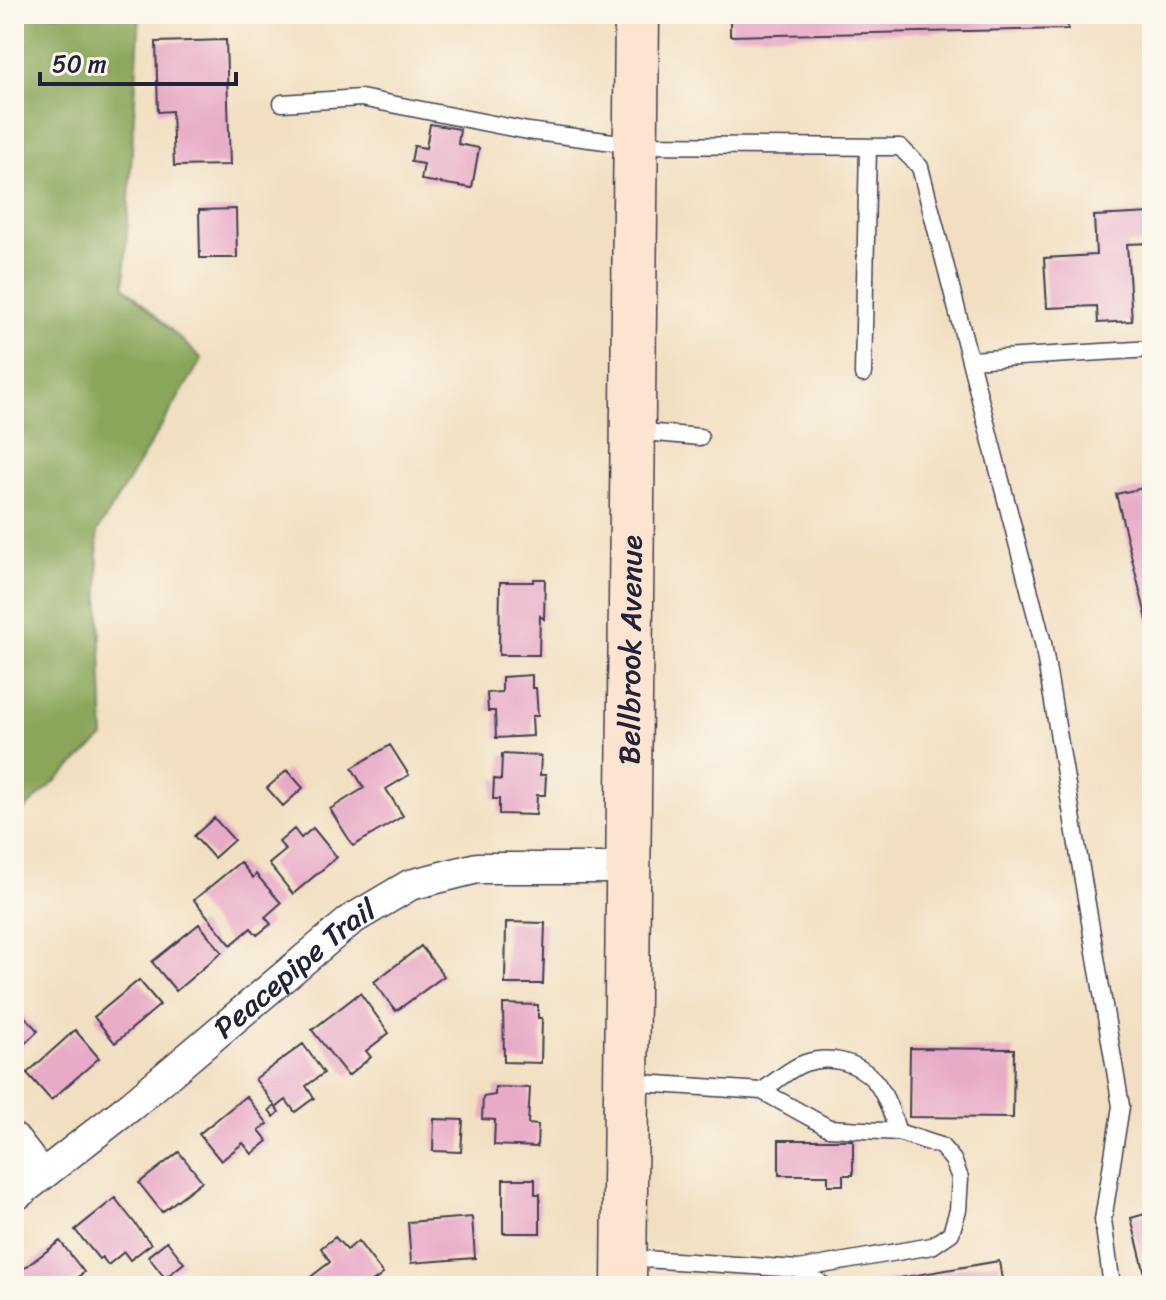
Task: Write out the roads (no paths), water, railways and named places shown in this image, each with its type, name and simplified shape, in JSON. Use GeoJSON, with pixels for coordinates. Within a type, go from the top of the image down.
{"type":"FeatureCollection","features":[{"type":"Feature","properties":{"kind":"street","name":"Bellbrook Avenue"},"geometry":{"type":"LineString","coordinates":[[625,1272],[637,14]]}},
{"type":"Feature","properties":{"kind":"street","name":"Peacepipe Trail"},"geometry":{"type":"LineString","coordinates":[[14,1197],[132,1105],[351,920],[391,894],[430,878],[477,868],[627,868]]}},
{"type":"Feature","properties":{"kind":"street"},"geometry":{"type":"LineString","coordinates":[[14,1139],[42,1175]]}},
{"type":"Feature","properties":{"kind":"lane"},"geometry":{"type":"LineString","coordinates":[[282,103],[361,98],[528,131],[636,145],[900,147],[920,167],[1043,643],[1121,1106],[1103,1220],[1112,1286]]}},
{"type":"Feature","properties":{"kind":"lane"},"geometry":{"type":"LineString","coordinates":[[863,374],[868,147]]}},
{"type":"Feature","properties":{"kind":"lane"},"geometry":{"type":"LineString","coordinates":[[970,360],[1152,349]]}},
{"type":"Feature","properties":{"kind":"lane"},"geometry":{"type":"LineString","coordinates":[[634,431],[700,437]]}},
{"type":"Feature","properties":{"kind":"lane"},"geometry":{"type":"LineString","coordinates":[[762,1091],[802,1064],[825,1058],[847,1062],[874,1079],[898,1132]]}},
{"type":"Feature","properties":{"kind":"lane"},"geometry":{"type":"LineString","coordinates":[[625,1272],[799,1269],[932,1246],[951,1233],[958,1210],[960,1178],[953,1160],[941,1146],[898,1132],[829,1128],[762,1091],[626,1082]]}},
{"type":"Feature","properties":{"kind":"lane"},"geometry":{"type":"LineString","coordinates":[[799,1269],[825,1286]]}}]}
